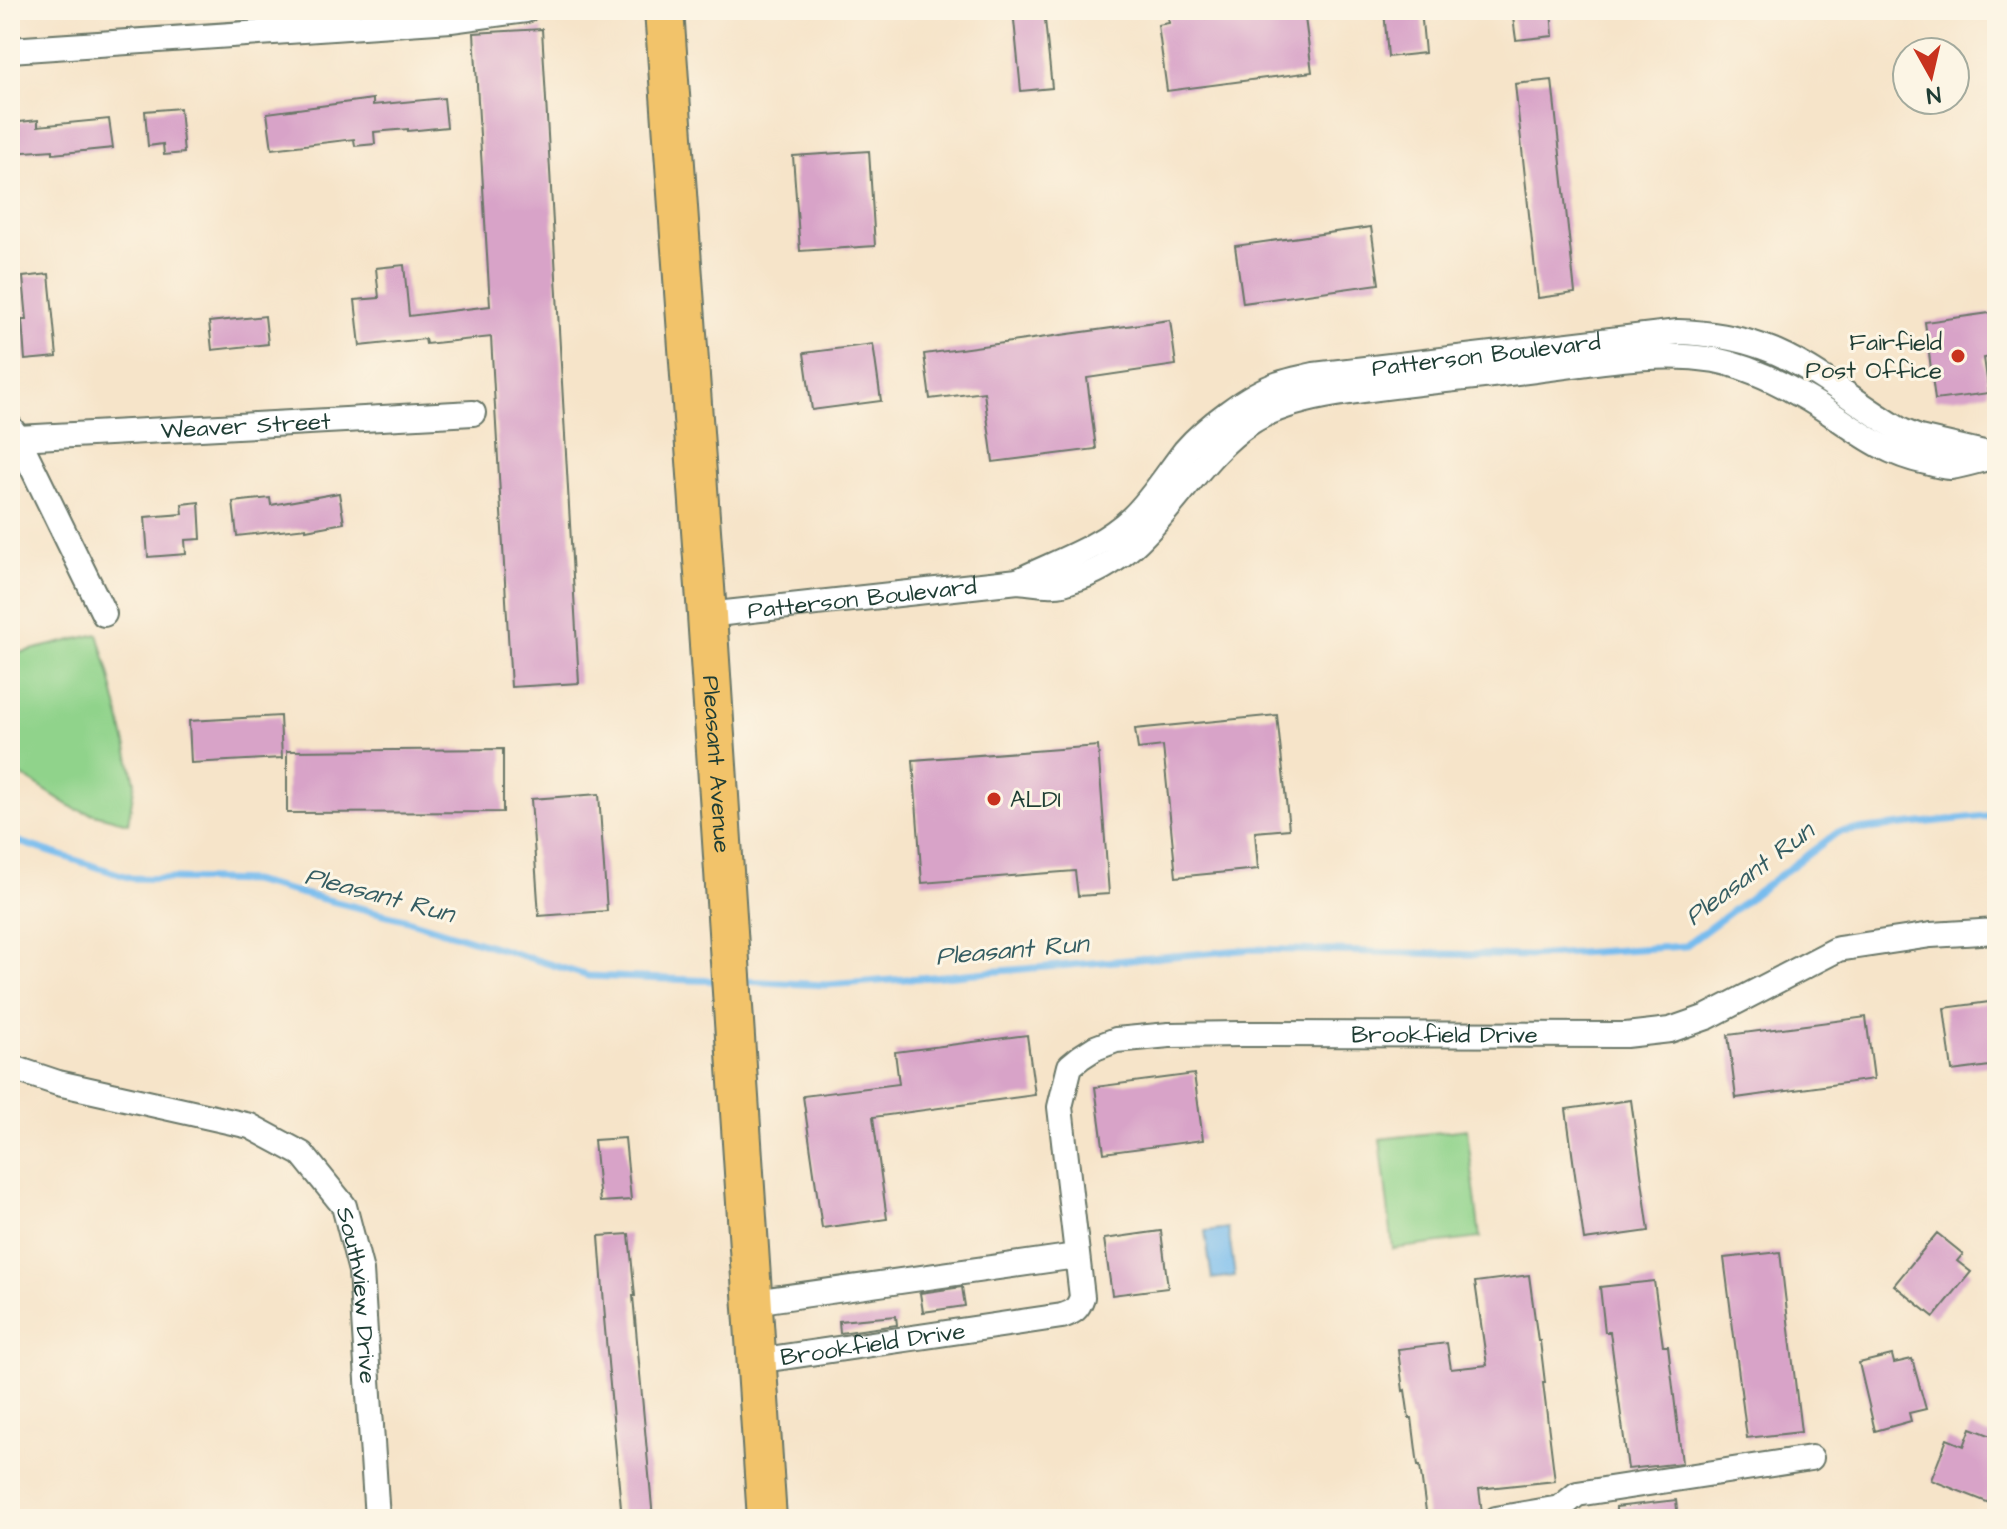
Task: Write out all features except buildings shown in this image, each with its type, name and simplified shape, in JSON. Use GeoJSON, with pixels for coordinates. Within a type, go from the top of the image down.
{"type":"FeatureCollection","features":[{"type":"Feature","properties":{"kind":"main road","name":"Pleasant Avenue"},"geometry":{"type":"LineString","coordinates":[[664,10],[767,1519]]}},
{"type":"Feature","properties":{"kind":"street"},"geometry":{"type":"LineString","coordinates":[[10,50],[451,20],[526,10]]}},
{"type":"Feature","properties":{"kind":"street","name":"Patterson Boulevard"},"geometry":{"type":"LineString","coordinates":[[707,615],[1018,581],[1056,584],[1086,576],[1113,563],[1136,544],[1210,460],[1251,422],[1296,402],[1351,393],[1641,358],[1691,356],[1743,367],[1769,378],[1801,394],[1893,454],[1948,467],[1997,456]]}},
{"type":"Feature","properties":{"kind":"street","name":"Weaver Street"},"geometry":{"type":"LineString","coordinates":[[14,432],[473,413]]}},
{"type":"Feature","properties":{"kind":"street"},"geometry":{"type":"LineString","coordinates":[[14,432],[104,614]]}},
{"type":"Feature","properties":{"kind":"street","name":"Brookfield Drive"},"geometry":{"type":"LineString","coordinates":[[756,1361],[1073,1312],[1082,1297],[1060,1107],[1070,1066],[1095,1048],[1116,1040],[1169,1035],[1243,1034],[1641,1034],[1670,1030],[1707,1017],[1838,949],[1931,935],[1997,931]]}},
{"type":"Feature","properties":{"kind":"street","name":"Southview Drive"},"geometry":{"type":"LineString","coordinates":[[10,1067],[58,1083],[250,1126],[302,1154],[344,1206],[361,1271],[377,1519]]}},
{"type":"Feature","properties":{"kind":"street"},"geometry":{"type":"LineString","coordinates":[[753,1302],[1076,1256]]}},
{"type":"Feature","properties":{"kind":"street"},"geometry":{"type":"LineString","coordinates":[[1496,1519],[1560,1508],[1577,1494],[1811,1458]]}},
{"type":"Feature","properties":{"kind":"green space"},"geometry":{"type":"Polygon","coordinates":[[[98,634],[135,782],[128,823],[75,809],[10,766],[10,655],[98,634]]]}},
{"type":"Feature","properties":{"kind":"green space"},"geometry":{"type":"Polygon","coordinates":[[[1467,1129],[1480,1238],[1393,1249],[1380,1139],[1467,1129]]]}},
{"type":"Feature","properties":{"kind":"water"},"geometry":{"type":"Polygon","coordinates":[[[1228,1228],[1235,1276],[1212,1279],[1205,1231],[1228,1228]]]}},
{"type":"Feature","properties":{"kind":"waterway","name":"Pleasant Run"},"geometry":{"type":"LineString","coordinates":[[741,981],[827,985],[1253,949],[1529,956],[1685,946],[1838,832],[1986,816],[1997,819]]}},
{"type":"Feature","properties":{"kind":"waterway","name":"Pleasant Run"},"geometry":{"type":"LineString","coordinates":[[10,839],[131,878],[251,881],[404,919],[588,976],[720,981]]}},
{"type":"Feature","properties":{"kind":"place","name":"Fairfield Post Office"},"geometry":{"type":"Point","coordinates":[1958,356]}},
{"type":"Feature","properties":{"kind":"place","name":"ALDI"},"geometry":{"type":"Point","coordinates":[994,799]}}]}
